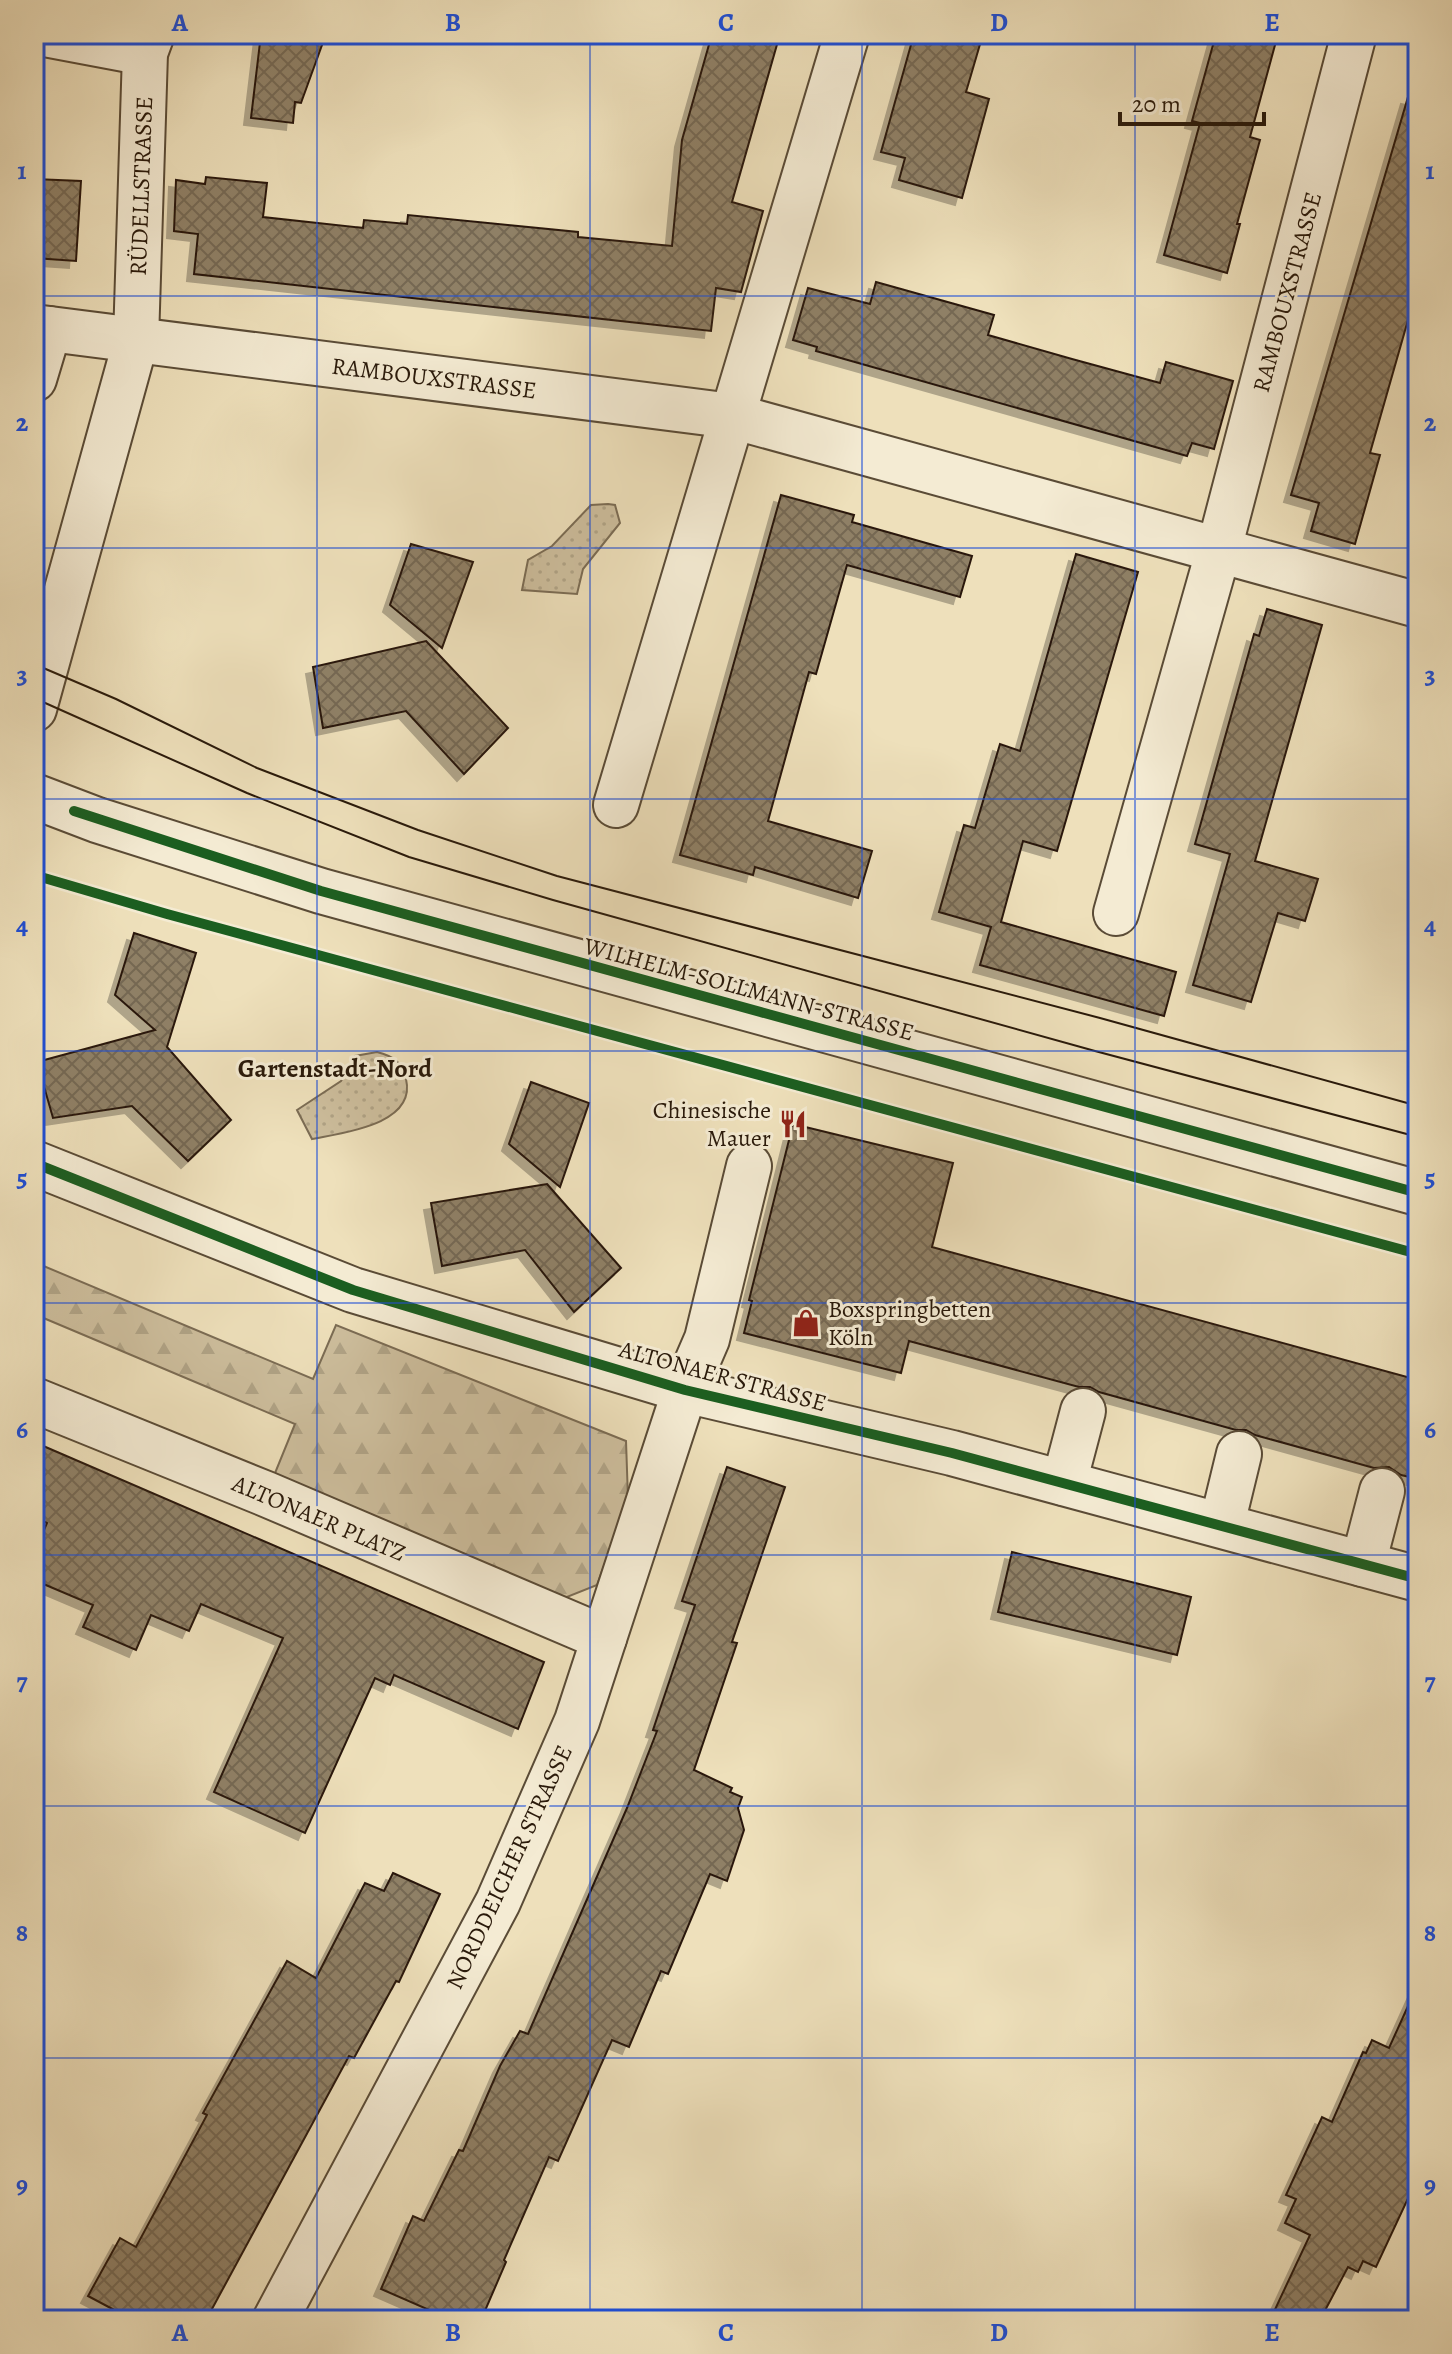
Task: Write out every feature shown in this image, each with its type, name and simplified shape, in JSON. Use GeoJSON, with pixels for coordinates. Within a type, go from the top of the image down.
{"type":"FeatureCollection","features":[{"type":"Feature","properties":{"kind":"street"},"geometry":{"type":"LineString","coordinates":[[44,34],[149,43]]}},
{"type":"Feature","properties":{"kind":"street"},"geometry":{"type":"LineString","coordinates":[[616,805],[847,34]]}},
{"type":"Feature","properties":{"kind":"street","name":"RAMBOUXSTRASSE"},"geometry":{"type":"LineString","coordinates":[[1116,913],[1219,549],[1354,34]]}},
{"type":"Feature","properties":{"kind":"street","name":"RÜDELLSTRASSE"},"geometry":{"type":"LineString","coordinates":[[34,709],[48,606],[136,340],[149,43]]}},
{"type":"Feature","properties":{"kind":"street"},"geometry":{"type":"LineString","coordinates":[[34,379],[41,328],[136,340]]}},
{"type":"Feature","properties":{"kind":"street","name":"RAMBOUXSTRASSE"},"geometry":{"type":"LineString","coordinates":[[136,340],[732,416],[1418,605]]}},
{"type":"Feature","properties":{"kind":"street","name":"WILHELM-SOLLMANN-STRASSE"},"geometry":{"type":"LineString","coordinates":[[34,796],[97,820],[321,891],[1418,1193]]}},
{"type":"Feature","properties":{"kind":"street","name":"ALTONAER STRASSE"},"geometry":{"type":"LineString","coordinates":[[34,1163],[353,1290],[685,1390],[952,1453],[1418,1579]]}},
{"type":"Feature","properties":{"kind":"street","name":"NORDDEICHER STRASSE"},"geometry":{"type":"LineString","coordinates":[[275,2320],[498,1902],[577,1721],[685,1390],[707,1339],[749,1166]]}},
{"type":"Feature","properties":{"kind":"street","name":"ALTONAER PLATZ"},"geometry":{"type":"LineString","coordinates":[[34,1400],[266,1494],[604,1638]]}},
{"type":"Feature","properties":{"kind":"street"},"geometry":{"type":"LineString","coordinates":[[1064,1483],[1083,1411]]}},
{"type":"Feature","properties":{"kind":"street"},"geometry":{"type":"LineString","coordinates":[[1222,1524],[1239,1454]]}},
{"type":"Feature","properties":{"kind":"street"},"geometry":{"type":"LineString","coordinates":[[1363,1564],[1382,1491]]}},
{"type":"Feature","properties":{"kind":"green space"},"geometry":{"type":"Polygon","coordinates":[[[591,505],[615,505],[620,523],[583,569],[577,594],[522,590],[528,560],[552,546],[591,505]]]}},
{"type":"Feature","properties":{"kind":"green space"},"geometry":{"type":"Polygon","coordinates":[[[377,1052],[396,1061],[402,1068],[406,1095],[400,1107],[374,1124],[312,1139],[297,1110],[341,1081],[355,1056],[377,1052]]]}},
{"type":"Feature","properties":{"kind":"green space"},"geometry":{"type":"Polygon","coordinates":[[[34,1262],[313,1379],[336,1325],[626,1441],[628,1499],[597,1585],[562,1599],[273,1478],[295,1424],[34,1314],[34,1262]]]}},
{"type":"Feature","properties":{"kind":"building"},"geometry":{"type":"Polygon","coordinates":[[[261,34],[326,34],[301,103],[295,102],[293,123],[251,118],[261,34]]]}},
{"type":"Feature","properties":{"kind":"building"},"geometry":{"type":"Polygon","coordinates":[[[712,34],[780,34],[732,202],[763,211],[741,292],[716,288],[711,331],[194,274],[198,234],[174,231],[176,180],[205,184],[206,177],[267,183],[263,217],[363,228],[364,220],[407,224],[408,215],[578,232],[578,237],[672,246],[682,140],[712,34]]]}},
{"type":"Feature","properties":{"kind":"building"},"geometry":{"type":"Polygon","coordinates":[[[914,34],[983,34],[966,92],[989,99],[962,198],[899,180],[905,158],[881,152],[914,34]]]}},
{"type":"Feature","properties":{"kind":"building"},"geometry":{"type":"Polygon","coordinates":[[[1216,34],[1278,34],[1250,137],[1260,140],[1227,273],[1164,255],[1200,123],[1192,121],[1216,34]]]}},
{"type":"Feature","properties":{"kind":"building"},"geometry":{"type":"Polygon","coordinates":[[[1408,97],[1418,99],[1418,285],[1370,453],[1380,455],[1355,544],[1311,531],[1319,503],[1291,495],[1408,97]]]}},
{"type":"Feature","properties":{"kind":"building"},"geometry":{"type":"Polygon","coordinates":[[[34,179],[81,181],[76,261],[34,258],[34,179]]]}},
{"type":"Feature","properties":{"kind":"building"},"geometry":{"type":"Polygon","coordinates":[[[876,282],[994,315],[988,335],[1072,359],[1160,383],[1166,362],[1233,381],[1214,449],[1192,443],[1187,456],[816,351],[817,347],[793,340],[808,288],[870,304],[876,282]]]}},
{"type":"Feature","properties":{"kind":"building"},"geometry":{"type":"Polygon","coordinates":[[[781,495],[854,515],[852,522],[972,556],[960,597],[847,565],[816,674],[809,672],[768,821],[872,851],[858,898],[755,867],[753,875],[680,855],[781,495]]]}},
{"type":"Feature","properties":{"kind":"building"},"geometry":{"type":"Polygon","coordinates":[[[411,544],[473,562],[442,648],[390,605],[411,544]]]}},
{"type":"Feature","properties":{"kind":"building"},"geometry":{"type":"Polygon","coordinates":[[[1076,554],[1138,572],[1057,851],[1023,841],[1001,922],[1176,972],[1164,1016],[980,965],[991,927],[939,912],[964,825],[975,828],[1000,744],[1020,751],[1076,554]]]}},
{"type":"Feature","properties":{"kind":"building"},"geometry":{"type":"Polygon","coordinates":[[[1267,609],[1322,625],[1255,861],[1318,879],[1305,921],[1278,913],[1251,1002],[1193,985],[1230,854],[1195,844],[1254,634],[1259,636],[1267,609]]]}},
{"type":"Feature","properties":{"kind":"building"},"geometry":{"type":"Polygon","coordinates":[[[426,641],[508,728],[464,774],[406,711],[323,728],[313,667],[426,641]]]}},
{"type":"Feature","properties":{"kind":"building"},"geometry":{"type":"Polygon","coordinates":[[[134,933],[196,953],[167,1047],[231,1120],[188,1161],[132,1106],[53,1118],[37,1062],[155,1030],[115,995],[134,933]]]}},
{"type":"Feature","properties":{"kind":"building"},"geometry":{"type":"Polygon","coordinates":[[[531,1082],[589,1103],[560,1187],[509,1144],[531,1082]]]}},
{"type":"Feature","properties":{"kind":"building"},"geometry":{"type":"Polygon","coordinates":[[[793,1124],[953,1163],[932,1247],[1418,1380],[1418,1479],[1401,1475],[1389,1467],[1374,1468],[1090,1387],[1079,1387],[909,1341],[901,1373],[744,1333],[752,1301],[749,1300],[793,1124]]]}},
{"type":"Feature","properties":{"kind":"building"},"geometry":{"type":"Polygon","coordinates":[[[547,1184],[621,1268],[574,1312],[525,1250],[442,1266],[431,1203],[547,1184]]]}},
{"type":"Feature","properties":{"kind":"building"},"geometry":{"type":"Polygon","coordinates":[[[34,1442],[544,1662],[518,1729],[394,1675],[390,1685],[375,1678],[305,1833],[214,1792],[283,1638],[201,1604],[189,1631],[151,1615],[136,1650],[83,1627],[93,1605],[34,1580],[34,1553],[47,1523],[34,1517],[34,1442]]]}},
{"type":"Feature","properties":{"kind":"building"},"geometry":{"type":"Polygon","coordinates":[[[727,1467],[785,1487],[732,1642],[737,1643],[694,1770],[732,1788],[730,1792],[742,1797],[738,1808],[744,1830],[727,1881],[710,1874],[668,1974],[661,1971],[629,2047],[612,2040],[558,2161],[549,2157],[481,2320],[452,2320],[381,2289],[413,2216],[424,2221],[459,2150],[463,2151],[500,2066],[520,2031],[528,2034],[627,1808],[657,1731],[653,1730],[695,1605],[682,1601],[727,1467]]]}},
{"type":"Feature","properties":{"kind":"building"},"geometry":{"type":"Polygon","coordinates":[[[1012,1552],[1191,1597],[1177,1655],[998,1612],[1012,1552]]]}},
{"type":"Feature","properties":{"kind":"building"},"geometry":{"type":"Polygon","coordinates":[[[393,1873],[440,1894],[399,1982],[396,1981],[354,2058],[349,2056],[206,2320],[133,2320],[88,2296],[120,2238],[136,2247],[207,2115],[203,2113],[287,1961],[316,1978],[365,1883],[384,1891],[393,1873]]]}},
{"type":"Feature","properties":{"kind":"building"},"geometry":{"type":"Polygon","coordinates":[[[1418,1984],[1418,2177],[1376,2267],[1363,2261],[1358,2272],[1348,2267],[1320,2320],[1270,2320],[1310,2235],[1285,2223],[1296,2199],[1286,2195],[1322,2117],[1332,2122],[1363,2052],[1366,2053],[1372,2040],[1389,2048],[1418,1984]]]}},
{"type":"Feature","properties":{"kind":"tram line"},"geometry":{"type":"LineString","coordinates":[[34,664],[116,699],[257,768],[418,830],[557,876],[1100,1018],[1418,1106]]}},
{"type":"Feature","properties":{"kind":"tram line"},"geometry":{"type":"LineString","coordinates":[[34,698],[247,793],[409,857],[1095,1051],[1418,1137]]}},
{"type":"Feature","properties":{"kind":"cycle path"},"geometry":{"type":"LineString","coordinates":[[74,811],[321,891],[1418,1193]]}},
{"type":"Feature","properties":{"kind":"cycle path"},"geometry":{"type":"LineString","coordinates":[[34,875],[167,914],[1418,1254]]}},
{"type":"Feature","properties":{"kind":"cycle path"},"geometry":{"type":"LineString","coordinates":[[34,1163],[353,1290],[685,1390],[952,1453],[1418,1579]]}},
{"type":"Feature","properties":{"kind":"place","name":"Chinesische Mauer"},"geometry":{"type":"Point","coordinates":[793,1124]}},
{"type":"Feature","properties":{"kind":"place","name":"Boxspringbetten Köln"},"geometry":{"type":"Point","coordinates":[806,1323]}},
{"type":"Feature","properties":{"kind":"district","name":"Gartenstadt-Nord"},"geometry":{"type":"Point","coordinates":[335,1068]}}]}
